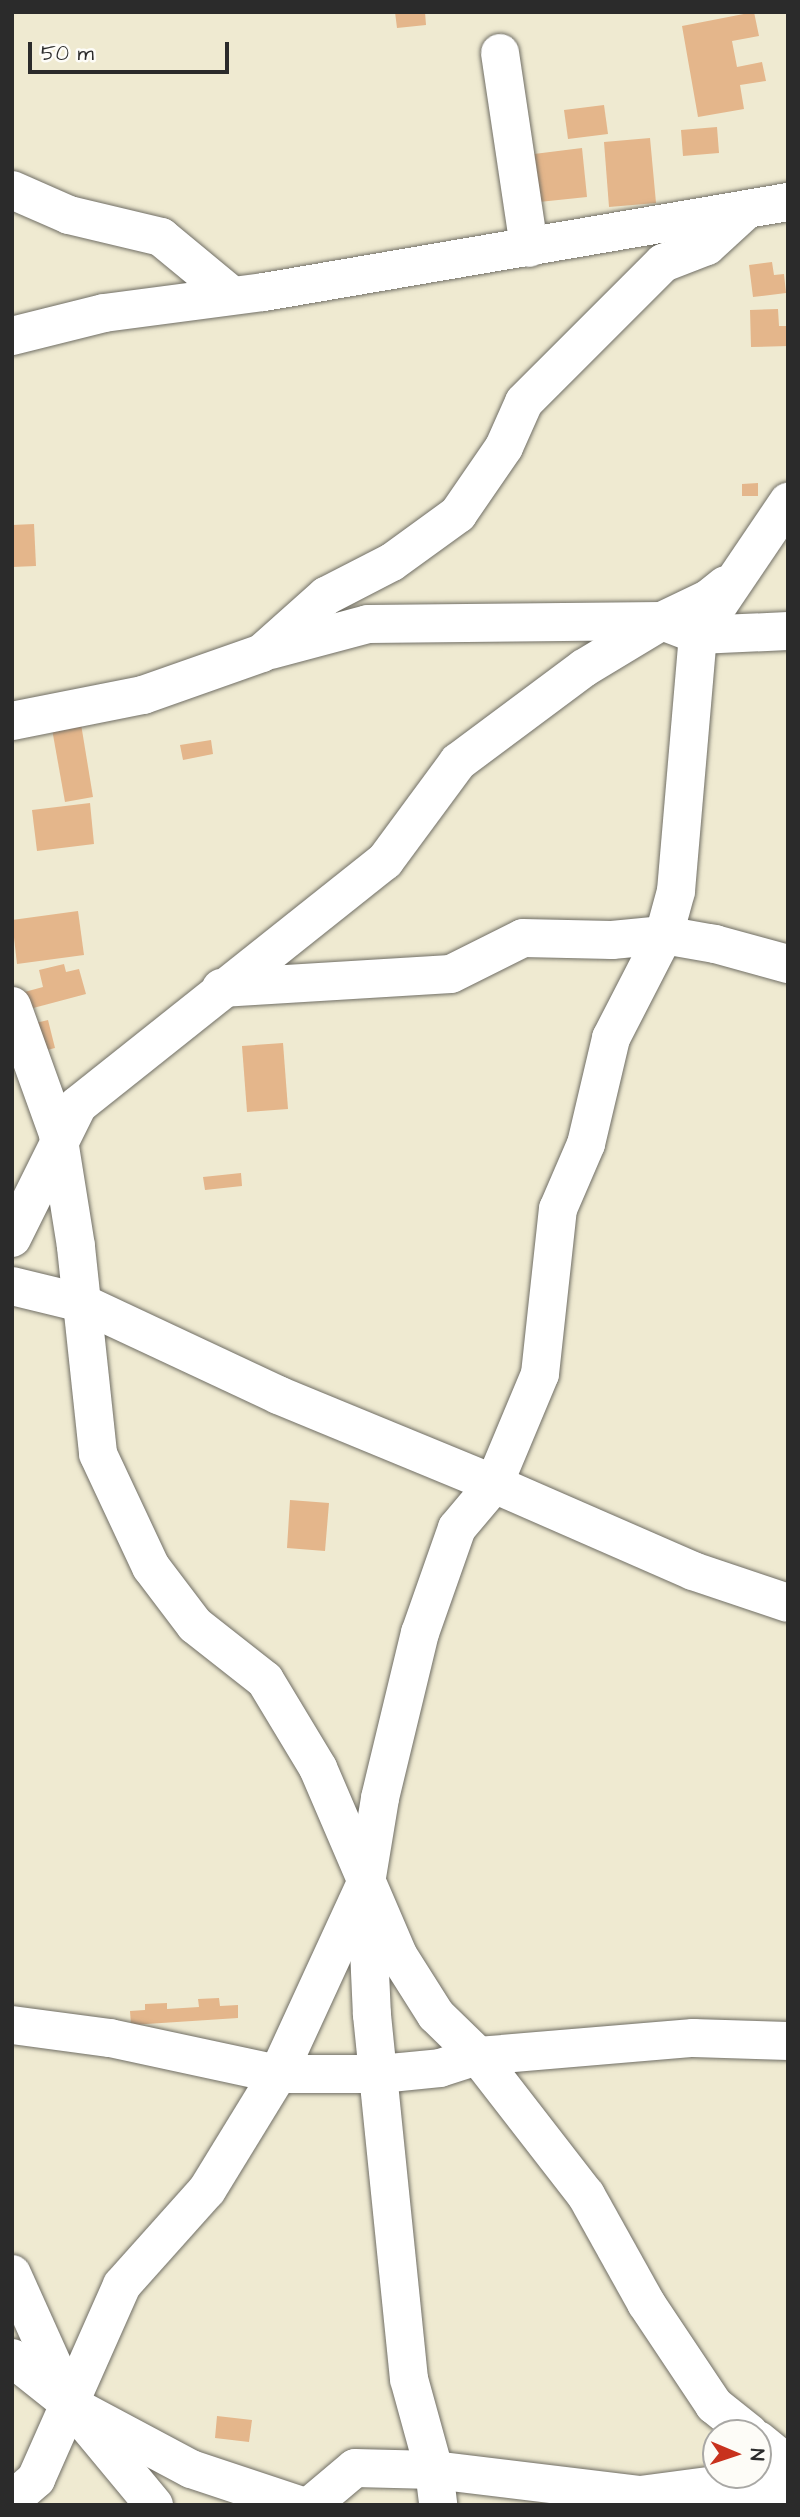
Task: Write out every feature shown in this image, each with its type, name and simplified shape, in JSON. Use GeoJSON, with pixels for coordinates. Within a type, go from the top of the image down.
{"type":"FeatureCollection","features":[{"type":"Feature","properties":{"kind":"street"},"geometry":{"type":"LineString","coordinates":[[500,53],[528,247]]}},
{"type":"Feature","properties":{"kind":"street"},"geometry":{"type":"LineString","coordinates":[[12,190],[69,215],[161,237],[230,294]]}},
{"type":"Feature","properties":{"kind":"street"},"geometry":{"type":"LineString","coordinates":[[12,336],[104,313],[230,294],[264,292],[788,202]]}},
{"type":"Feature","properties":{"kind":"street"},"geometry":{"type":"LineString","coordinates":[[262,653],[326,597],[392,562],[458,513],[504,447],[524,402],[663,263],[707,246],[745,211]]}},
{"type":"Feature","properties":{"kind":"street"},"geometry":{"type":"LineString","coordinates":[[436,2487],[409,2379],[372,2015],[366,1883],[380,1798],[420,1633],[457,1528],[494,1484],[540,1374],[558,1209],[586,1144],[611,1038],[664,935],[676,891],[698,635],[788,502]]}},
{"type":"Feature","properties":{"kind":"street"},"geometry":{"type":"LineString","coordinates":[[12,1238],[78,1105],[221,988],[385,861],[458,762],[583,668],[662,621],[708,599],[741,572]]}},
{"type":"Feature","properties":{"kind":"street"},"geometry":{"type":"LineString","coordinates":[[12,721],[143,695],[262,653],[368,624],[662,621],[698,635],[788,632]]}},
{"type":"Feature","properties":{"kind":"street"},"geometry":{"type":"LineString","coordinates":[[221,988],[451,974],[523,938],[612,940],[664,935],[715,944],[788,964]]}},
{"type":"Feature","properties":{"kind":"street"},"geometry":{"type":"LineString","coordinates":[[12,1006],[60,1143],[82,1303],[89,1393],[98,1454],[151,1567],[195,1625],[265,1680],[318,1768],[398,1955],[436,2015],[478,2056],[586,2195],[646,2303],[714,2405],[732,2419]]}},
{"type":"Feature","properties":{"kind":"street"},"geometry":{"type":"LineString","coordinates":[[12,1286],[82,1303],[278,1395],[494,1484],[693,1571],[788,1603]]}},
{"type":"Feature","properties":{"kind":"street"},"geometry":{"type":"LineString","coordinates":[[12,2500],[36,2479],[122,2285],[207,2190],[278,2074],[366,1883]]}},
{"type":"Feature","properties":{"kind":"street"},"geometry":{"type":"LineString","coordinates":[[12,2025],[110,2038],[278,2074],[380,2074],[440,2068],[478,2056],[693,2038],[788,2041]]}},
{"type":"Feature","properties":{"kind":"street"},"geometry":{"type":"LineString","coordinates":[[12,2274],[71,2405],[154,2505]]}},
{"type":"Feature","properties":{"kind":"street"},"geometry":{"type":"LineString","coordinates":[[12,2358],[71,2405],[191,2469],[299,2505]]}},
{"type":"Feature","properties":{"kind":"street"},"geometry":{"type":"LineString","coordinates":[[772,2451],[788,2464]]}},
{"type":"Feature","properties":{"kind":"street"},"geometry":{"type":"LineString","coordinates":[[311,2505],[355,2468],[436,2487],[640,2495],[717,2485],[788,2489]]}},
{"type":"Feature","properties":{"kind":"building"},"geometry":{"type":"Polygon","coordinates":[[[395,12],[425,12],[426,25],[397,28],[395,12]]]}},
{"type":"Feature","properties":{"kind":"building"},"geometry":{"type":"Polygon","coordinates":[[[754,12],[759,36],[732,41],[737,67],[762,62],[766,81],[740,85],[744,109],[698,117],[682,26],[754,12]]]}},
{"type":"Feature","properties":{"kind":"building"},"geometry":{"type":"Polygon","coordinates":[[[604,105],[608,134],[568,139],[564,110],[604,105]]]}},
{"type":"Feature","properties":{"kind":"building"},"geometry":{"type":"Polygon","coordinates":[[[717,127],[719,153],[683,156],[681,130],[717,127]]]}},
{"type":"Feature","properties":{"kind":"building"},"geometry":{"type":"Polygon","coordinates":[[[650,138],[656,203],[609,207],[604,142],[650,138]]]}},
{"type":"Feature","properties":{"kind":"building"},"geometry":{"type":"Polygon","coordinates":[[[582,148],[587,197],[539,202],[534,154],[582,148]]]}},
{"type":"Feature","properties":{"kind":"building"},"geometry":{"type":"Polygon","coordinates":[[[772,262],[774,275],[784,274],[786,293],[753,297],[749,265],[772,262]]]}},
{"type":"Feature","properties":{"kind":"building"},"geometry":{"type":"Polygon","coordinates":[[[778,309],[779,326],[788,326],[788,346],[751,347],[750,310],[778,309]]]}},
{"type":"Feature","properties":{"kind":"building"},"geometry":{"type":"Polygon","coordinates":[[[758,483],[758,496],[742,496],[742,484],[758,483]]]}},
{"type":"Feature","properties":{"kind":"building"},"geometry":{"type":"Polygon","coordinates":[[[34,524],[36,566],[12,567],[12,525],[34,524]]]}},
{"type":"Feature","properties":{"kind":"building"},"geometry":{"type":"Polygon","coordinates":[[[81,724],[93,797],[65,802],[52,729],[81,724]]]}},
{"type":"Feature","properties":{"kind":"building"},"geometry":{"type":"Polygon","coordinates":[[[211,740],[213,754],[183,760],[180,745],[211,740]]]}},
{"type":"Feature","properties":{"kind":"building"},"geometry":{"type":"Polygon","coordinates":[[[90,803],[94,844],[37,851],[32,810],[90,803]]]}},
{"type":"Feature","properties":{"kind":"building"},"geometry":{"type":"Polygon","coordinates":[[[78,911],[84,955],[17,964],[12,920],[78,911]]]}},
{"type":"Feature","properties":{"kind":"building"},"geometry":{"type":"Polygon","coordinates":[[[64,964],[66,972],[79,969],[86,994],[22,1011],[17,994],[43,987],[39,970],[64,964]]]}},
{"type":"Feature","properties":{"kind":"building"},"geometry":{"type":"Polygon","coordinates":[[[48,1020],[55,1048],[43,1051],[36,1023],[48,1020]]]}},
{"type":"Feature","properties":{"kind":"building"},"geometry":{"type":"Polygon","coordinates":[[[283,1043],[288,1109],[247,1112],[242,1046],[283,1043]]]}},
{"type":"Feature","properties":{"kind":"building"},"geometry":{"type":"Polygon","coordinates":[[[241,1173],[242,1186],[205,1190],[203,1177],[241,1173]]]}},
{"type":"Feature","properties":{"kind":"building"},"geometry":{"type":"Polygon","coordinates":[[[290,1500],[329,1503],[325,1551],[287,1548],[290,1500]]]}},
{"type":"Feature","properties":{"kind":"building"},"geometry":{"type":"Polygon","coordinates":[[[219,1998],[220,2006],[238,2005],[238,2018],[131,2025],[130,2011],[145,2010],[145,2004],[167,2003],[167,2009],[199,2007],[198,1999],[219,1998]]]}},
{"type":"Feature","properties":{"kind":"building"},"geometry":{"type":"Polygon","coordinates":[[[217,2416],[252,2420],[249,2442],[215,2438],[217,2416]]]}}]}
